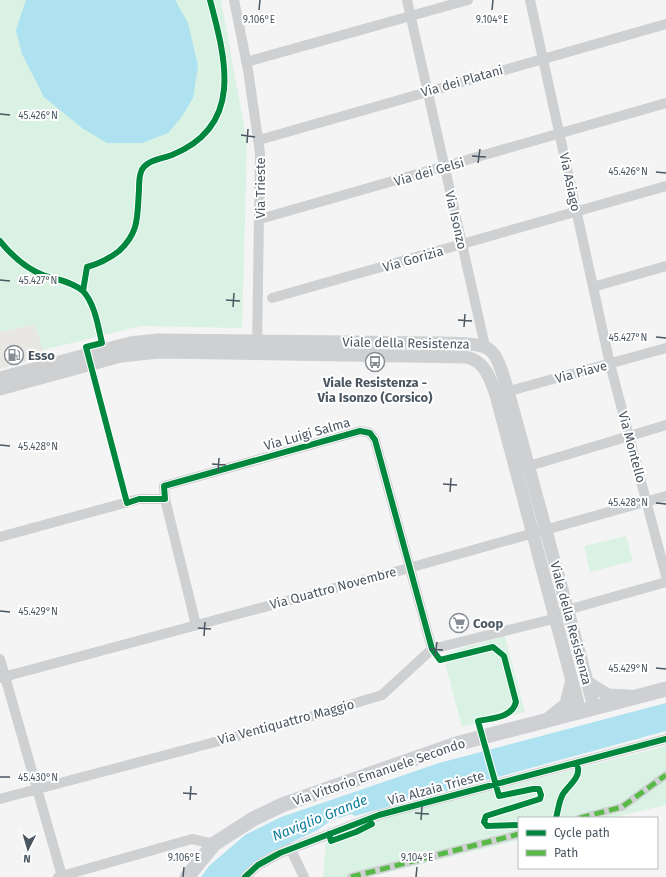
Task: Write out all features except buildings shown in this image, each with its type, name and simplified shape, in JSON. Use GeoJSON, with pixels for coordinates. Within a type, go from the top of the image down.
{"type":"FeatureCollection","features":[{"type":"Feature","properties":{"kind":"main road","name":"Via Vittorio Emanuele Secondo"},"geometry":{"type":"LineString","coordinates":[[187,877],[214,844],[253,819],[282,805],[456,744],[666,689]]}},
{"type":"Feature","properties":{"kind":"street","name":"Via Trieste"},"geometry":{"type":"LineString","coordinates":[[234,0],[259,140],[261,166],[257,347]]}},
{"type":"Feature","properties":{"kind":"street","name":"Via Isonzo"},"geometry":{"type":"LineString","coordinates":[[407,0],[485,346]]}},
{"type":"Feature","properties":{"kind":"street"},"geometry":{"type":"LineString","coordinates":[[246,62],[468,0]]}},
{"type":"Feature","properties":{"kind":"street","name":"Via Asiago"},"geometry":{"type":"LineString","coordinates":[[530,0],[610,364]]}},
{"type":"Feature","properties":{"kind":"street","name":"Via dei Platani"},"geometry":{"type":"LineString","coordinates":[[259,140],[666,24]]}},
{"type":"Feature","properties":{"kind":"street","name":"Via dei Gelsi"},"geometry":{"type":"LineString","coordinates":[[260,219],[445,168],[666,103]]}},
{"type":"Feature","properties":{"kind":"street","name":"Via Gorizia"},"geometry":{"type":"LineString","coordinates":[[272,298],[666,186]]}},
{"type":"Feature","properties":{"kind":"street"},"geometry":{"type":"LineString","coordinates":[[593,287],[666,266]]}},
{"type":"Feature","properties":{"kind":"street","name":"Viale della Resistenza"},"geometry":{"type":"LineString","coordinates":[[4,383],[141,353],[257,347],[443,343],[485,346],[497,357],[508,391],[529,466],[539,532],[557,618],[572,677],[587,709]]}},
{"type":"Feature","properties":{"kind":"street","name":"Viale della Resistenza"},"geometry":{"type":"LineString","coordinates":[[257,347],[466,357],[477,361],[485,369],[496,395],[539,532],[567,610],[587,682],[587,709]]}},
{"type":"Feature","properties":{"kind":"street","name":"Via Piave"},"geometry":{"type":"LineString","coordinates":[[496,395],[666,348]]}},
{"type":"Feature","properties":{"kind":"street","name":"Via Montello"},"geometry":{"type":"LineString","coordinates":[[610,364],[666,576]]}},
{"type":"Feature","properties":{"kind":"street"},"geometry":{"type":"LineString","coordinates":[[529,466],[666,425]]}},
{"type":"Feature","properties":{"kind":"street","name":"Via Luigi Salma"},"geometry":{"type":"LineString","coordinates":[[165,499],[164,486],[352,433],[360,431],[370,433],[375,440],[432,650]]}},
{"type":"Feature","properties":{"kind":"street","name":"Via Quattro Novembre"},"geometry":{"type":"LineString","coordinates":[[3,678],[409,568],[666,496]]}},
{"type":"Feature","properties":{"kind":"street"},"geometry":{"type":"LineString","coordinates":[[0,537],[139,499],[165,499],[196,625]]}},
{"type":"Feature","properties":{"kind":"street"},"geometry":{"type":"LineString","coordinates":[[557,618],[567,610],[666,582]]}},
{"type":"Feature","properties":{"kind":"street","name":"Via Ventiquattro Maggio"},"geometry":{"type":"LineString","coordinates":[[0,799],[306,718],[382,695],[432,650],[557,618]]}},
{"type":"Feature","properties":{"kind":"street"},"geometry":{"type":"LineString","coordinates":[[0,659],[3,678],[37,789],[60,876],[192,839],[214,844]]}},
{"type":"Feature","properties":{"kind":"street"},"geometry":{"type":"LineString","coordinates":[[546,720],[566,704],[572,677]]}},
{"type":"Feature","properties":{"kind":"street"},"geometry":{"type":"LineString","coordinates":[[587,682],[603,693],[613,696],[643,695]]}},
{"type":"Feature","properties":{"kind":"street","name":"Via Alzaia Trieste"},"geometry":{"type":"LineString","coordinates":[[245,877],[258,865],[290,848],[379,814],[666,739]]}},
{"type":"Feature","properties":{"kind":"street"},"geometry":{"type":"LineString","coordinates":[[584,817],[622,807],[666,775]]}},
{"type":"Feature","properties":{"kind":"street"},"geometry":{"type":"LineString","coordinates":[[350,877],[518,834]]}},
{"type":"Feature","properties":{"kind":"street"},"geometry":{"type":"LineString","coordinates":[[290,848],[304,877]]}},
{"type":"Feature","properties":{"kind":"shaded area"},"geometry":{"type":"Polygon","coordinates":[[[35,324],[45,356],[0,369],[0,332],[35,324]]]}},
{"type":"Feature","properties":{"kind":"green space"},"geometry":{"type":"Polygon","coordinates":[[[0,0],[221,0],[247,142],[242,328],[141,326],[43,350],[35,324],[0,332],[0,0]]]}},
{"type":"Feature","properties":{"kind":"green space"},"geometry":{"type":"Polygon","coordinates":[[[626,536],[633,561],[590,572],[584,546],[626,536]]]}},
{"type":"Feature","properties":{"kind":"green space"},"geometry":{"type":"Polygon","coordinates":[[[505,636],[525,712],[462,727],[443,655],[505,636]]]}},
{"type":"Feature","properties":{"kind":"green space"},"geometry":{"type":"Polygon","coordinates":[[[666,746],[666,805],[615,817],[518,817],[518,840],[369,877],[323,877],[326,841],[357,831],[379,819],[666,746]]]}},
{"type":"Feature","properties":{"kind":"water"},"geometry":{"type":"Polygon","coordinates":[[[26,0],[175,0],[188,23],[198,66],[193,98],[183,115],[168,133],[142,143],[107,143],[82,128],[44,97],[22,54],[16,30],[26,0]]]}},
{"type":"Feature","properties":{"kind":"water","name":"Naviglio Grande"},"geometry":{"type":"Polygon","coordinates":[[[666,703],[666,731],[355,816],[351,814],[330,821],[318,830],[267,854],[240,877],[201,877],[209,866],[245,835],[281,817],[439,763],[666,703]]]}},
{"type":"Feature","properties":{"kind":"marked path"},"geometry":{"type":"LineString","coordinates":[[584,817],[622,807],[666,775]]}},
{"type":"Feature","properties":{"kind":"marked path"},"geometry":{"type":"LineString","coordinates":[[351,877],[518,834]]}},
{"type":"Feature","properties":{"kind":"cycle path"},"geometry":{"type":"LineString","coordinates":[[83,291],[87,267],[115,254],[131,237],[136,223],[139,178],[143,168],[150,162],[172,155],[195,142],[211,127],[220,109],[224,89],[224,68],[221,45],[210,0]]}},
{"type":"Feature","properties":{"kind":"cycle path"},"geometry":{"type":"LineString","coordinates":[[0,241],[14,257],[25,265],[43,275],[69,283],[79,288],[87,296],[90,302],[96,316],[102,343],[86,347],[127,503],[139,499],[165,499],[164,486],[360,431],[370,433],[375,440],[432,649],[440,660],[493,647],[504,656],[516,702],[514,707],[506,714],[495,718],[478,721],[499,796],[533,789],[539,789],[541,795],[540,799],[486,816],[484,822],[487,826],[518,825]]}},
{"type":"Feature","properties":{"kind":"cycle path"},"geometry":{"type":"LineString","coordinates":[[245,877],[258,865],[280,853],[379,815],[666,739]]}},
{"type":"Feature","properties":{"kind":"cycle path"},"geometry":{"type":"LineString","coordinates":[[556,817],[562,796],[575,779],[578,768]]}},
{"type":"Feature","properties":{"kind":"cycle path"},"geometry":{"type":"LineString","coordinates":[[329,834],[331,841],[356,832],[372,824]]}},
{"type":"Feature","properties":{"kind":"place","name":"Esso"},"geometry":{"type":"Point","coordinates":[14,355]}},
{"type":"Feature","properties":{"kind":"place","name":"Viale Resistenza - Via Isonzo (Corsico)"},"geometry":{"type":"Point","coordinates":[375,362]}},
{"type":"Feature","properties":{"kind":"place","name":"Coop"},"geometry":{"type":"Point","coordinates":[459,623]}}]}
